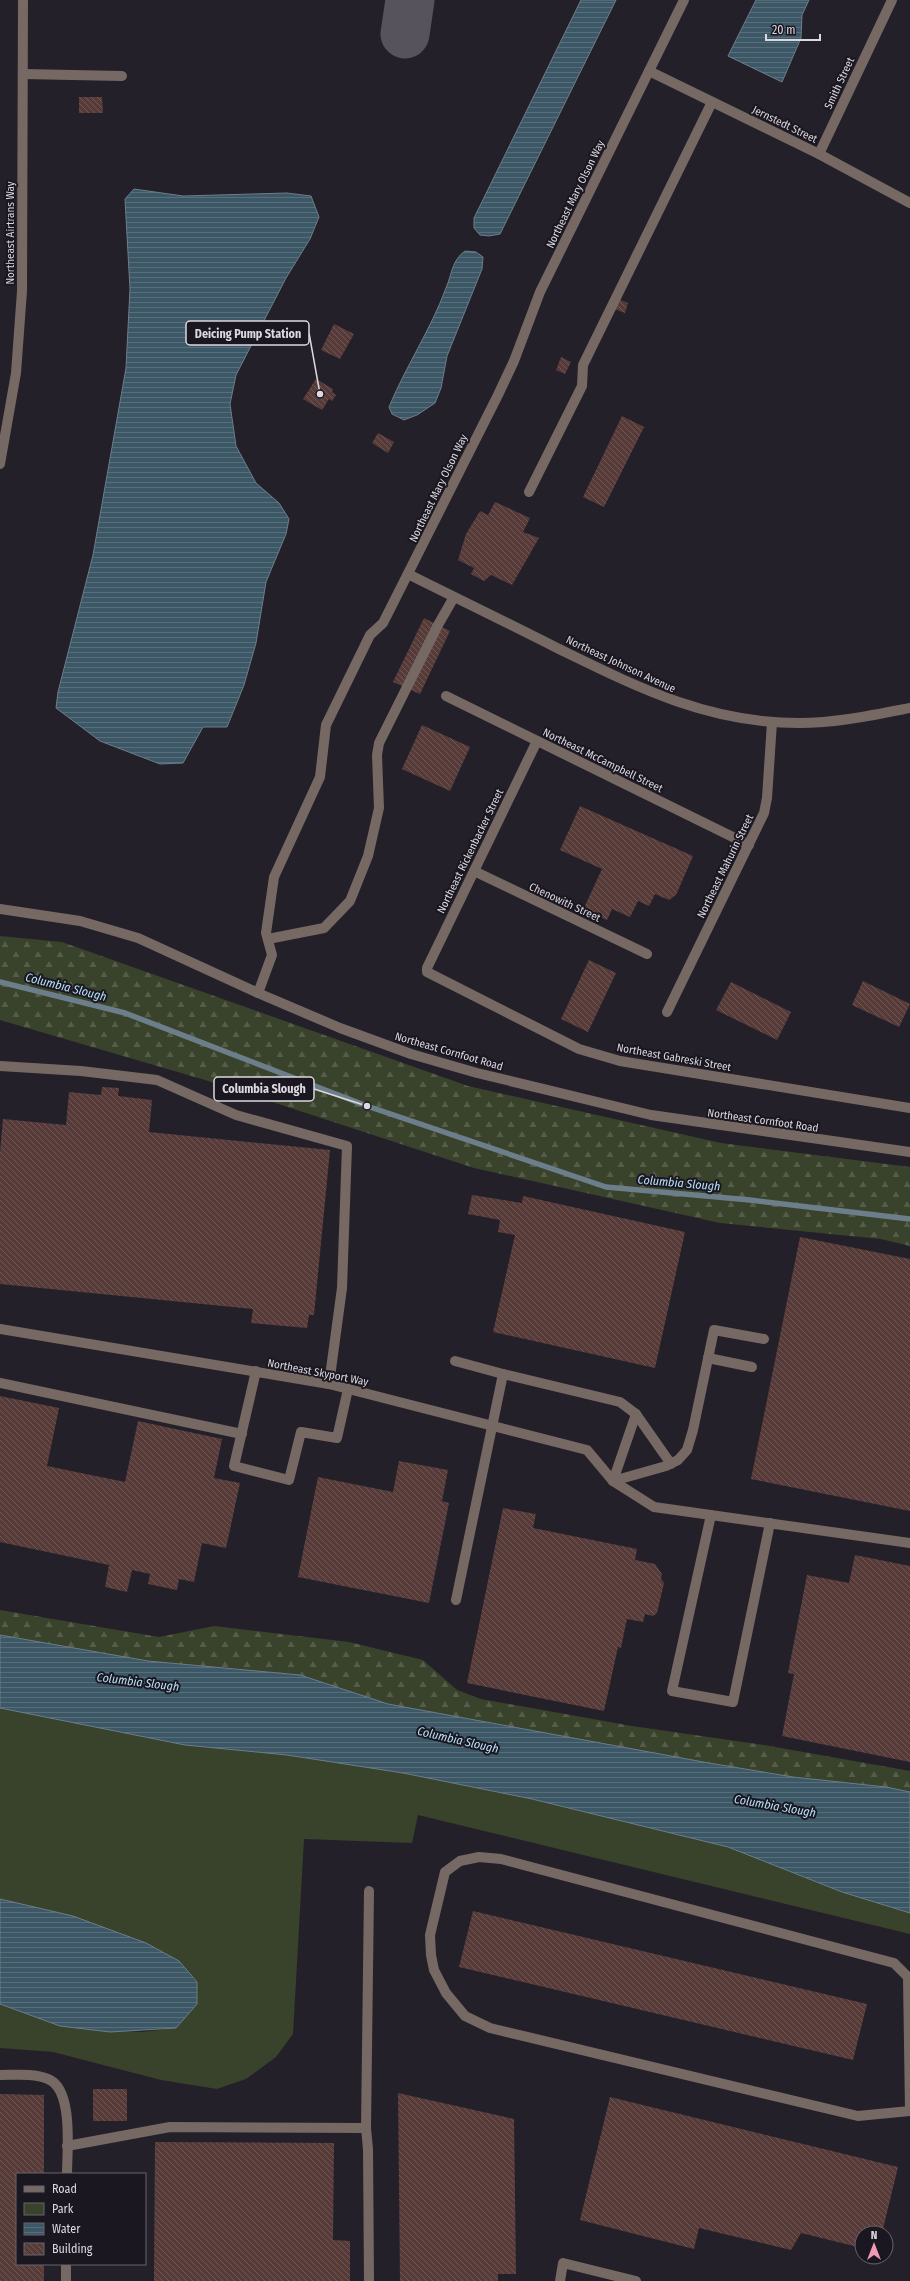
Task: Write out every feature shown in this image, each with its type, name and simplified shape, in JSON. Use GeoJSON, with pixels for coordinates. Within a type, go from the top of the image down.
{"type":"FeatureCollection","features":[{"type":"Feature","properties":{"kind":"street","name":"Northeast Airtrans Way"},"geometry":{"type":"LineString","coordinates":[[0,464],[16,373],[22,291],[23,0]]}},
{"type":"Feature","properties":{"kind":"street","name":"Northeast Mary Olson Way"},"geometry":{"type":"LineString","coordinates":[[258,993],[272,955],[266,933],[274,878],[320,777],[326,725],[370,635],[384,623],[514,361],[540,292],[684,0]]}},
{"type":"Feature","properties":{"kind":"street","name":"Smith Street"},"geometry":{"type":"LineString","coordinates":[[819,154],[892,0]]}},
{"type":"Feature","properties":{"kind":"street","name":"Jernstedt Street"},"geometry":{"type":"LineString","coordinates":[[649,71],[819,154],[910,202]]}},
{"type":"Feature","properties":{"kind":"street"},"geometry":{"type":"LineString","coordinates":[[23,74],[122,76]]}},
{"type":"Feature","properties":{"kind":"street"},"geometry":{"type":"LineString","coordinates":[[529,492],[582,386],[583,365],[712,102]]}},
{"type":"Feature","properties":{"kind":"street","name":"Northeast Johnson Avenue"},"geometry":{"type":"LineString","coordinates":[[408,574],[638,688],[669,700],[733,717],[772,722],[801,723],[848,719],[910,708]]}},
{"type":"Feature","properties":{"kind":"street"},"geometry":{"type":"LineString","coordinates":[[268,939],[324,928],[350,901],[368,856],[379,808],[377,755],[379,743],[438,625],[454,597]]}},
{"type":"Feature","properties":{"kind":"street","name":"Northeast McCampbell Street"},"geometry":{"type":"LineString","coordinates":[[446,696],[749,846]]}},
{"type":"Feature","properties":{"kind":"street","name":"Northeast Mahurin Street"},"geometry":{"type":"LineString","coordinates":[[667,1012],[764,813],[767,798],[772,722]]}},
{"type":"Feature","properties":{"kind":"street","name":"Northeast Rickenbacker Street"},"geometry":{"type":"LineString","coordinates":[[426,972],[537,741]]}},
{"type":"Feature","properties":{"kind":"street","name":"Chenowith Street"},"geometry":{"type":"LineString","coordinates":[[474,871],[647,954]]}},
{"type":"Feature","properties":{"kind":"street","name":"Northeast Cornfoot Road"},"geometry":{"type":"LineString","coordinates":[[0,908],[45,914],[108,928],[138,938],[258,993],[340,1028],[411,1054],[477,1073],[608,1106],[683,1121],[910,1152]]}},
{"type":"Feature","properties":{"kind":"street","name":"Northeast Gabreski Street"},"geometry":{"type":"LineString","coordinates":[[426,972],[578,1049],[620,1061],[910,1108]]}},
{"type":"Feature","properties":{"kind":"street"},"geometry":{"type":"LineString","coordinates":[[0,1066],[81,1071],[158,1080],[236,1115],[347,1146],[342,1288],[329,1384]]}},
{"type":"Feature","properties":{"kind":"street","name":"Northeast Skyport Way"},"geometry":{"type":"LineString","coordinates":[[0,1329],[329,1384],[587,1450],[614,1482],[654,1508],[910,1543]]}},
{"type":"Feature","properties":{"kind":"street"},"geometry":{"type":"LineString","coordinates":[[614,1482],[641,1475],[671,1464],[678,1460],[687,1450],[693,1430],[714,1330],[764,1339]]}},
{"type":"Feature","properties":{"kind":"street"},"geometry":{"type":"LineString","coordinates":[[708,1358],[752,1367]]}},
{"type":"Feature","properties":{"kind":"street"},"geometry":{"type":"LineString","coordinates":[[455,1361],[620,1402],[636,1414],[671,1464]]}},
{"type":"Feature","properties":{"kind":"street"},"geometry":{"type":"LineString","coordinates":[[256,1371],[234,1466],[289,1480],[301,1432],[337,1438],[348,1388]]}},
{"type":"Feature","properties":{"kind":"street"},"geometry":{"type":"LineString","coordinates":[[456,1600],[504,1374]]}},
{"type":"Feature","properties":{"kind":"street"},"geometry":{"type":"LineString","coordinates":[[0,1383],[242,1434]]}},
{"type":"Feature","properties":{"kind":"street"},"geometry":{"type":"LineString","coordinates":[[614,1482],[636,1414]]}},
{"type":"Feature","properties":{"kind":"street"},"geometry":{"type":"LineString","coordinates":[[711,1515],[672,1691],[734,1702],[770,1524]]}},
{"type":"Feature","properties":{"kind":"street"},"geometry":{"type":"LineString","coordinates":[[479,1857],[501,1858],[894,1963],[908,1976],[910,2111],[858,2116],[490,2028],[465,2016],[446,1992],[434,1970],[431,1955],[430,1935],[445,1872],[460,1861],[479,1857]]}},
{"type":"Feature","properties":{"kind":"street"},"geometry":{"type":"LineString","coordinates":[[369,1891],[366,2128],[368,2149],[369,2281]]}},
{"type":"Feature","properties":{"kind":"street"},"geometry":{"type":"LineString","coordinates":[[0,2075],[32,2075],[50,2080],[64,2096],[67,2115],[67,2173]]}},
{"type":"Feature","properties":{"kind":"street"},"geometry":{"type":"LineString","coordinates":[[67,2146],[170,2127],[366,2128]]}},
{"type":"Feature","properties":{"kind":"street"},"geometry":{"type":"LineString","coordinates":[[560,2281],[563,2263],[636,2281]]}},
{"type":"Feature","properties":{"kind":"street"},"geometry":{"type":"LineString","coordinates":[[66,2265],[66,2281]]}},
{"type":"Feature","properties":{"kind":"green space"},"geometry":{"type":"Polygon","coordinates":[[[0,936],[62,942],[468,1086],[721,1143],[910,1167],[910,1246],[881,1239],[720,1223],[474,1168],[205,1080],[0,1020],[0,936]]]}},
{"type":"Feature","properties":{"kind":"green space"},"geometry":{"type":"Polygon","coordinates":[[[0,1610],[159,1637],[214,1626],[349,1642],[423,1660],[457,1690],[481,1699],[632,1726],[764,1745],[910,1771],[910,1792],[886,1787],[793,1777],[709,1763],[388,1704],[300,1675],[148,1661],[0,1635],[0,1610]]]}},
{"type":"Feature","properties":{"kind":"green space"},"geometry":{"type":"Polygon","coordinates":[[[0,1708],[185,1745],[287,1755],[403,1773],[532,1799],[728,1847],[842,1892],[910,1913],[910,1934],[418,1815],[412,1843],[304,1839],[293,2034],[276,2057],[246,2079],[217,2089],[161,2080],[53,2052],[0,2048],[0,2004],[60,2026],[141,2032],[176,2028],[197,2004],[197,1982],[179,1961],[0,1899],[0,1708]]]}},
{"type":"Feature","properties":{"kind":"water"},"geometry":{"type":"Polygon","coordinates":[[[581,0],[616,0],[500,234],[489,236],[480,235],[474,228],[474,218],[581,0]]]}},
{"type":"Feature","properties":{"kind":"water"},"geometry":{"type":"Polygon","coordinates":[[[756,0],[809,0],[802,15],[801,38],[782,82],[728,56],[756,0]]]}},
{"type":"Feature","properties":{"kind":"water"},"geometry":{"type":"Polygon","coordinates":[[[134,189],[183,196],[287,193],[311,196],[319,217],[310,239],[286,278],[236,375],[230,404],[236,446],[256,483],[279,503],[289,519],[286,534],[266,582],[256,643],[244,685],[227,727],[203,727],[183,763],[160,764],[100,741],[56,708],[58,692],[93,555],[126,368],[130,289],[125,199],[134,189]]]}},
{"type":"Feature","properties":{"kind":"water"},"geometry":{"type":"Polygon","coordinates":[[[465,251],[476,252],[483,257],[482,269],[447,356],[441,388],[435,403],[417,415],[404,420],[392,414],[389,407],[440,303],[455,263],[465,251]]]}},
{"type":"Feature","properties":{"kind":"water"},"geometry":{"type":"Polygon","coordinates":[[[0,1635],[148,1661],[300,1675],[388,1704],[709,1763],[793,1777],[886,1787],[910,1792],[910,1913],[842,1892],[728,1847],[532,1799],[403,1773],[287,1755],[185,1745],[0,1708],[0,1635]]]}},
{"type":"Feature","properties":{"kind":"water"},"geometry":{"type":"Polygon","coordinates":[[[0,1899],[73,1916],[146,1943],[179,1961],[197,1982],[197,2004],[176,2028],[110,2032],[60,2026],[0,2004],[0,1899]]]}},
{"type":"Feature","properties":{"kind":"building"},"geometry":{"type":"Polygon","coordinates":[[[79,97],[102,97],[103,113],[79,113],[79,97]]]}},
{"type":"Feature","properties":{"kind":"building"},"geometry":{"type":"Polygon","coordinates":[[[615,298],[628,303],[625,313],[611,308],[615,298]]]}},
{"type":"Feature","properties":{"kind":"building"},"geometry":{"type":"Polygon","coordinates":[[[334,324],[354,334],[340,359],[321,350],[334,324]]]}},
{"type":"Feature","properties":{"kind":"building"},"geometry":{"type":"Polygon","coordinates":[[[561,357],[571,362],[565,374],[556,370],[561,357]]]}},
{"type":"Feature","properties":{"kind":"building"},"geometry":{"type":"Polygon","coordinates":[[[316,379],[333,389],[332,392],[336,395],[332,401],[329,399],[322,410],[303,399],[316,379]]]}},
{"type":"Feature","properties":{"kind":"building"},"geometry":{"type":"Polygon","coordinates":[[[622,416],[644,427],[604,507],[583,497],[622,416]]]}},
{"type":"Feature","properties":{"kind":"building"},"geometry":{"type":"Polygon","coordinates":[[[378,433],[394,442],[388,453],[372,443],[378,433]]]}},
{"type":"Feature","properties":{"kind":"building"},"geometry":{"type":"Polygon","coordinates":[[[495,502],[530,518],[523,532],[539,538],[512,585],[491,575],[484,581],[471,574],[474,568],[458,560],[466,534],[480,511],[488,515],[495,502]]]}},
{"type":"Feature","properties":{"kind":"building"},"geometry":{"type":"Polygon","coordinates":[[[424,618],[450,631],[420,694],[393,682],[424,618]]]}},
{"type":"Feature","properties":{"kind":"building"},"geometry":{"type":"Polygon","coordinates":[[[422,725],[470,747],[450,791],[402,769],[422,725]]]}},
{"type":"Feature","properties":{"kind":"building"},"geometry":{"type":"Polygon","coordinates":[[[580,806],[693,856],[676,895],[669,900],[655,894],[649,906],[638,901],[630,917],[612,909],[607,920],[583,910],[602,869],[560,850],[580,806]]]}},
{"type":"Feature","properties":{"kind":"building"},"geometry":{"type":"Polygon","coordinates":[[[589,960],[616,973],[588,1032],[561,1019],[589,960]]]}},
{"type":"Feature","properties":{"kind":"building"},"geometry":{"type":"Polygon","coordinates":[[[863,981],[910,1004],[899,1027],[852,1005],[863,981]]]}},
{"type":"Feature","properties":{"kind":"building"},"geometry":{"type":"Polygon","coordinates":[[[731,982],[791,1012],[777,1040],[716,1010],[731,982]]]}},
{"type":"Feature","properties":{"kind":"building"},"geometry":{"type":"Polygon","coordinates":[[[102,1087],[119,1088],[118,1096],[152,1100],[149,1132],[330,1150],[314,1315],[309,1315],[307,1328],[251,1323],[253,1309],[0,1284],[0,1152],[3,1119],[66,1125],[69,1092],[101,1095],[102,1087]]]}},
{"type":"Feature","properties":{"kind":"building"},"geometry":{"type":"Polygon","coordinates":[[[472,1195],[522,1203],[523,1196],[685,1232],[655,1368],[493,1332],[515,1235],[498,1232],[500,1220],[468,1214],[472,1195]]]}},
{"type":"Feature","properties":{"kind":"building"},"geometry":{"type":"Polygon","coordinates":[[[800,1237],[910,1259],[910,1511],[751,1479],[800,1237]]]}},
{"type":"Feature","properties":{"kind":"building"},"geometry":{"type":"Polygon","coordinates":[[[0,1396],[59,1408],[47,1466],[125,1482],[138,1421],[222,1439],[214,1478],[240,1483],[226,1548],[202,1543],[194,1582],[179,1579],[177,1590],[148,1584],[150,1574],[132,1570],[127,1592],[105,1587],[109,1565],[0,1542],[0,1396]]]}},
{"type":"Feature","properties":{"kind":"building"},"geometry":{"type":"Polygon","coordinates":[[[399,1461],[448,1470],[442,1501],[449,1503],[429,1603],[298,1577],[318,1477],[393,1492],[399,1461]]]}},
{"type":"Feature","properties":{"kind":"building"},"geometry":{"type":"Polygon","coordinates":[[[503,1508],[536,1514],[533,1528],[637,1549],[635,1560],[655,1564],[662,1574],[661,1579],[664,1583],[657,1613],[653,1616],[645,1614],[643,1622],[627,1619],[621,1648],[618,1647],[604,1711],[467,1683],[503,1508]]]}},
{"type":"Feature","properties":{"kind":"building"},"geometry":{"type":"Polygon","coordinates":[[[855,1555],[910,1566],[910,1762],[782,1736],[794,1674],[788,1673],[807,1575],[849,1583],[855,1555]]]}},
{"type":"Feature","properties":{"kind":"building"},"geometry":{"type":"Polygon","coordinates":[[[473,1911],[867,2004],[853,2060],[459,1967],[473,1911]]]}},
{"type":"Feature","properties":{"kind":"building"},"geometry":{"type":"Polygon","coordinates":[[[93,2089],[127,2089],[127,2121],[93,2121],[93,2089]]]}},
{"type":"Feature","properties":{"kind":"building"},"geometry":{"type":"Polygon","coordinates":[[[398,2093],[514,2119],[516,2274],[498,2274],[498,2281],[400,2281],[398,2093]]]}},
{"type":"Feature","properties":{"kind":"building"},"geometry":{"type":"Polygon","coordinates":[[[0,2094],[44,2095],[44,2173],[16,2173],[16,2265],[44,2265],[44,2281],[0,2281],[0,2094]]]}},
{"type":"Feature","properties":{"kind":"building"},"geometry":{"type":"Polygon","coordinates":[[[610,2097],[898,2167],[884,2225],[854,2225],[854,2246],[801,2233],[791,2250],[699,2228],[694,2249],[580,2220],[610,2097]]]}},
{"type":"Feature","properties":{"kind":"building"},"geometry":{"type":"Polygon","coordinates":[[[155,2142],[334,2143],[333,2240],[350,2241],[350,2281],[154,2281],[155,2142]]]}},
{"type":"Feature","properties":{"kind":"waterway","name":"Columbia Slough"},"geometry":{"type":"LineString","coordinates":[[0,982],[125,1013],[367,1106],[606,1187],[750,1200],[910,1219]]}},
{"type":"Feature","properties":{"kind":"taxiway"},"geometry":{"type":"LineString","coordinates":[[405,34],[410,0]]}},
{"type":"Feature","properties":{"kind":"place","name":"Deicing Pump Station"},"geometry":{"type":"Point","coordinates":[320,394]}},
{"type":"Feature","properties":{"kind":"place","name":"Columbia Slough"},"geometry":{"type":"Point","coordinates":[367,1106]}}]}
